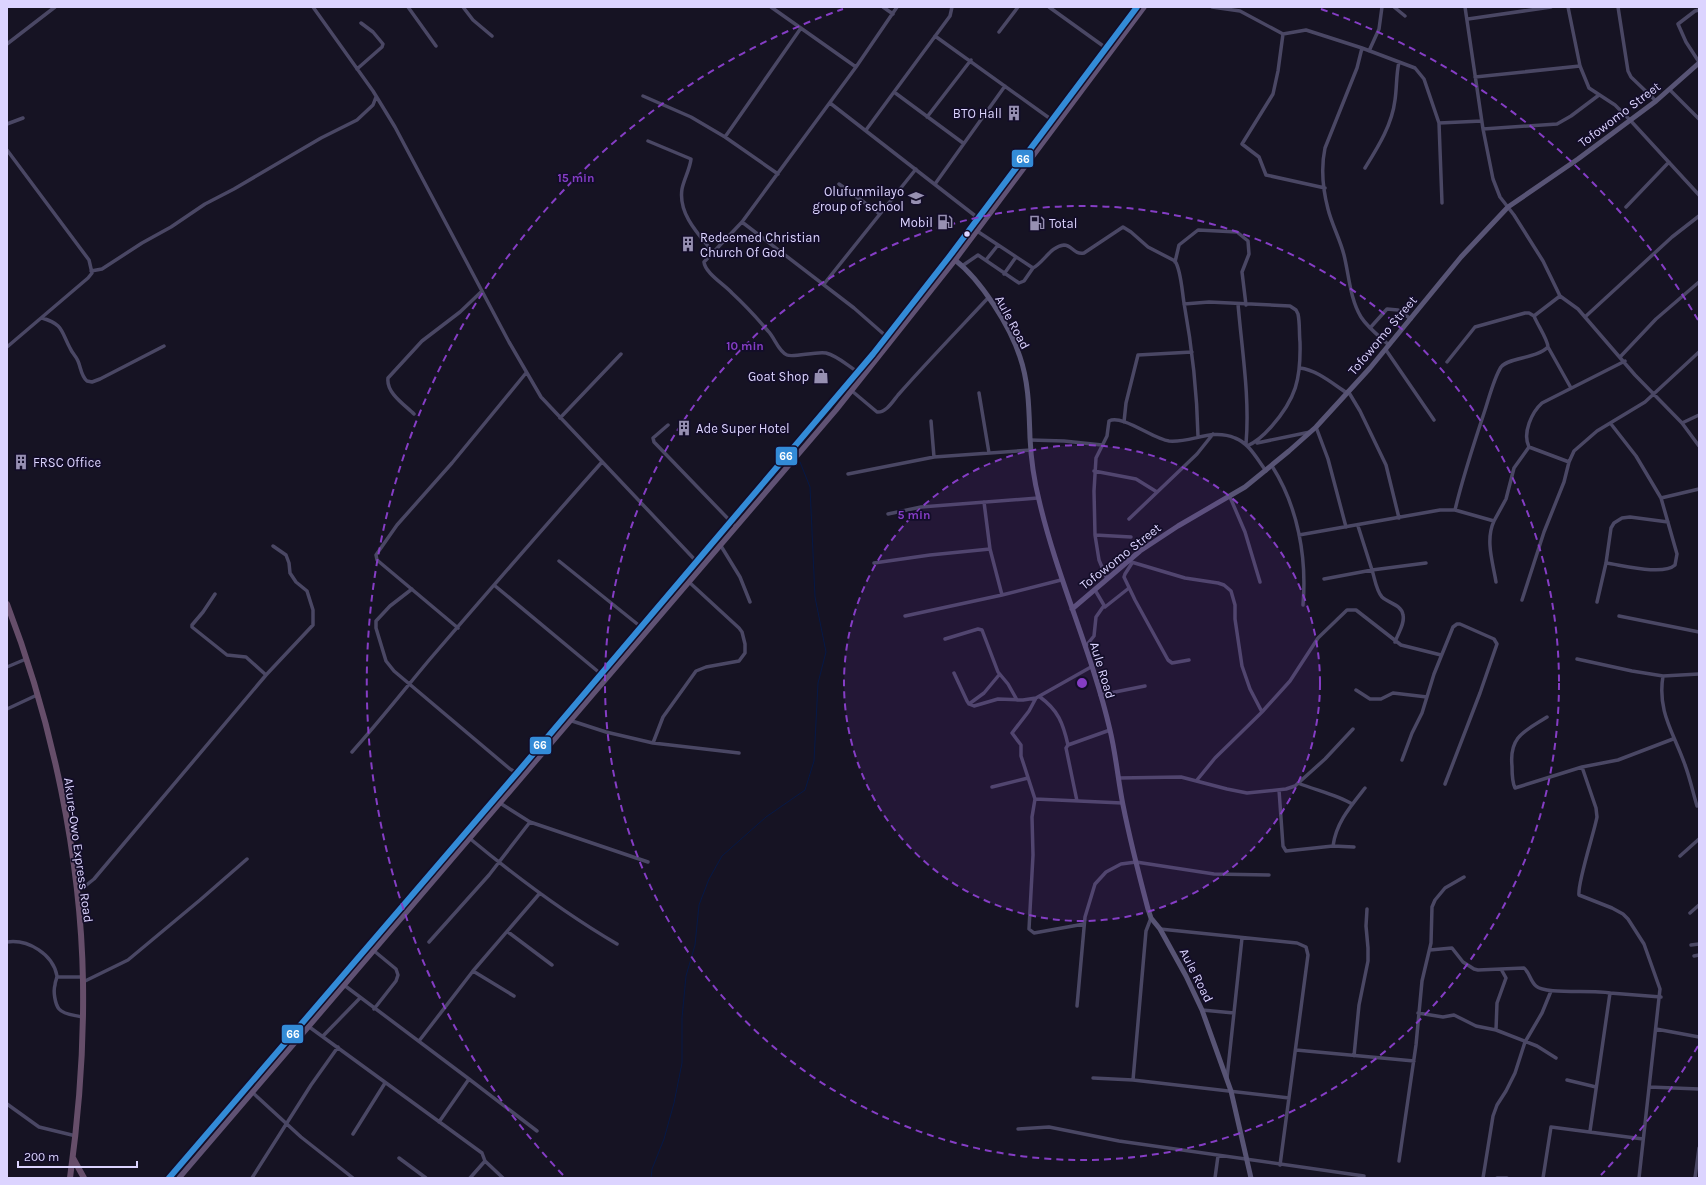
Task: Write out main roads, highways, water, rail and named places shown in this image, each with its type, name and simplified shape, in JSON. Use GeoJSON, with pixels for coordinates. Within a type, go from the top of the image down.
{"type":"FeatureCollection","features":[{"type":"Feature","properties":{"kind":"highway","name":"Akure-Owo Express Road"},"geometry":{"type":"LineString","coordinates":[[7,604],[37,695],[59,779],[76,889],[83,979],[82,1060],[76,1136],[70,1178]]}},
{"type":"Feature","properties":{"kind":"highway"},"geometry":{"type":"LineString","coordinates":[[73,1157],[84,1178]]}},
{"type":"Feature","properties":{"kind":"main road"},"geometry":{"type":"LineString","coordinates":[[169,1178],[394,921],[470,838],[737,528],[852,391],[956,260],[1048,135],[1137,7]]}},
{"type":"Feature","properties":{"kind":"main road"},"geometry":{"type":"LineString","coordinates":[[179,1178],[374,950],[394,921],[465,834],[887,337],[1106,48],[1144,7]]}},
{"type":"Feature","properties":{"kind":"main road"},"geometry":{"type":"LineString","coordinates":[[1043,131],[1048,135]]}},
{"type":"Feature","properties":{"kind":"main road"},"geometry":{"type":"LineString","coordinates":[[830,405],[836,410]]}},
{"type":"Feature","properties":{"kind":"waterway"},"geometry":{"type":"LineString","coordinates":[[651,1178],[652,1169],[664,1139],[674,1103],[682,1063],[682,1018],[686,976],[695,945],[699,905],[709,879],[722,856],[766,817],[805,790],[814,761],[818,683],[826,652],[815,597],[810,487],[800,462]]}},
{"type":"Feature","properties":{"kind":"place","name":"BTO Hall"},"geometry":{"type":"Point","coordinates":[1014,113]}},
{"type":"Feature","properties":{"kind":"place","name":"Olufunmilayo group of school"},"geometry":{"type":"Point","coordinates":[916,198]}},
{"type":"Feature","properties":{"kind":"place","name":"Mobil"},"geometry":{"type":"Point","coordinates":[945,222]}},
{"type":"Feature","properties":{"kind":"place","name":"Total"},"geometry":{"type":"Point","coordinates":[1037,223]}},
{"type":"Feature","properties":{"kind":"place","name":"Redeemed Christian Church Of God"},"geometry":{"type":"Point","coordinates":[688,244]}},
{"type":"Feature","properties":{"kind":"place","name":"Goat Shop"},"geometry":{"type":"Point","coordinates":[821,376]}},
{"type":"Feature","properties":{"kind":"place","name":"Ade Super Hotel"},"geometry":{"type":"Point","coordinates":[684,428]}},
{"type":"Feature","properties":{"kind":"place","name":"FRSC Office"},"geometry":{"type":"Point","coordinates":[21,462]}}]}
